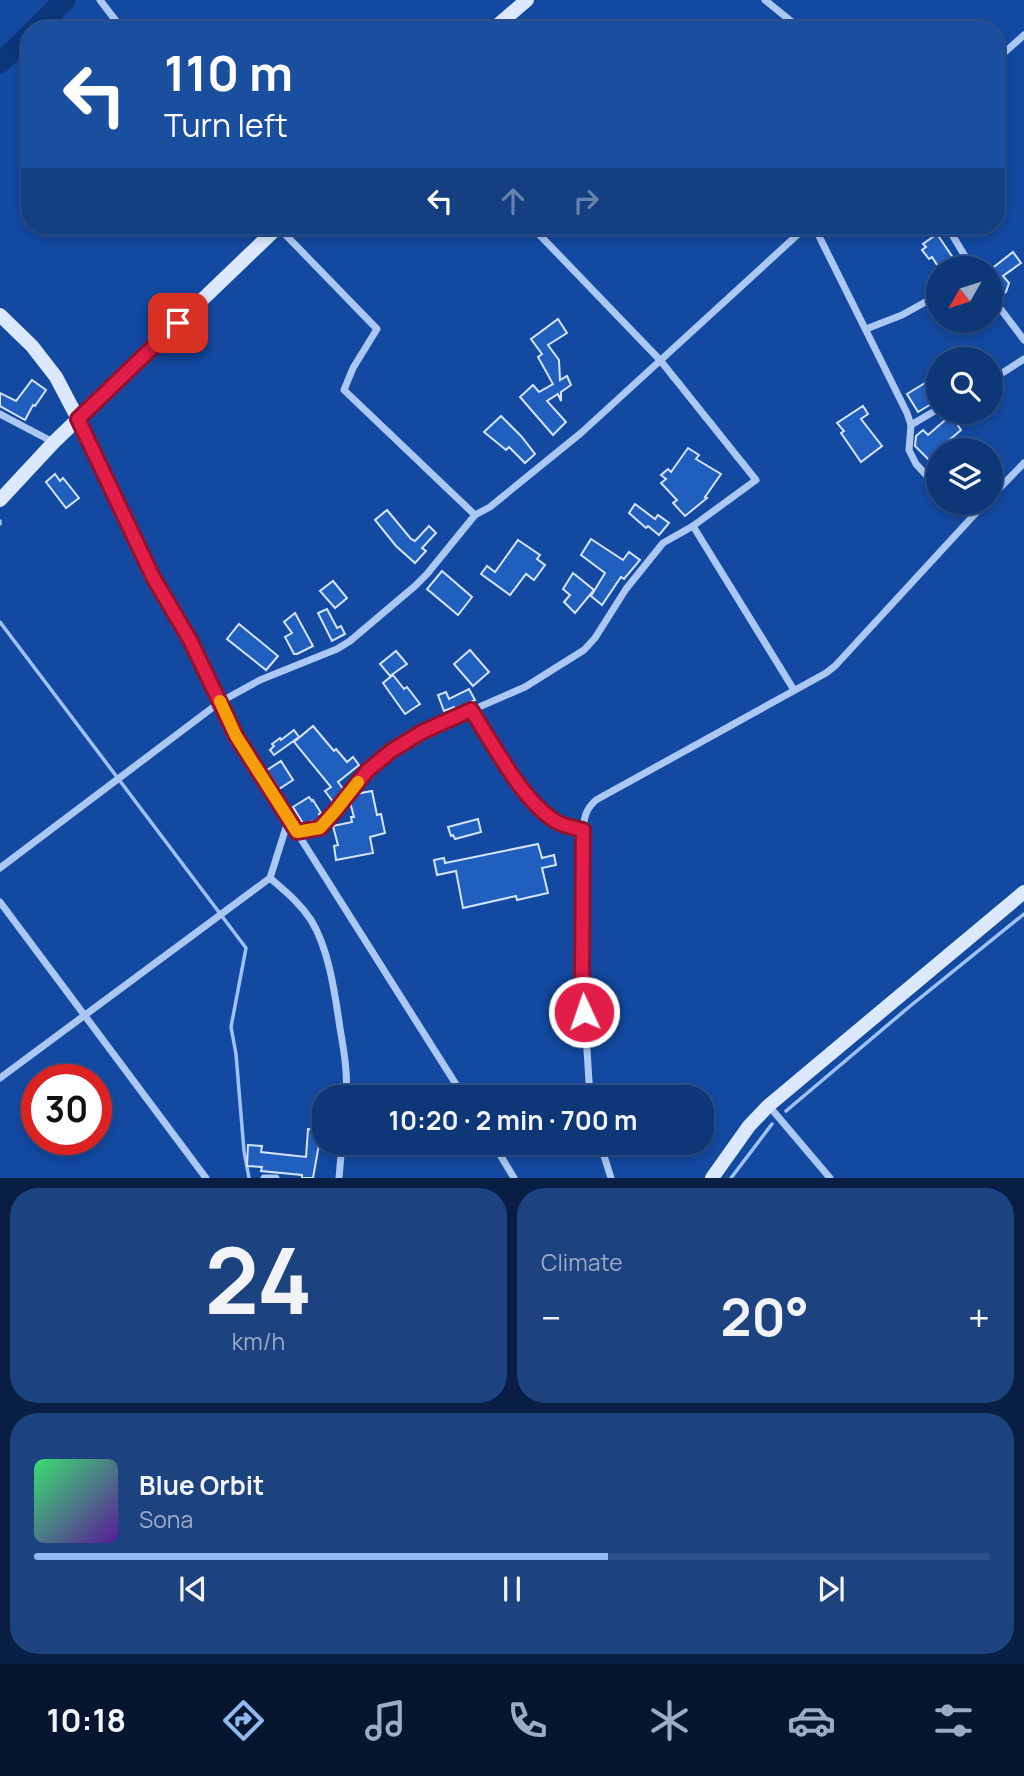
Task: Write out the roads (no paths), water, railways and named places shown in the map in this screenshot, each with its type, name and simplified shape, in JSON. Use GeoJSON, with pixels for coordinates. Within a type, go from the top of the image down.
{"type":"FeatureCollection","features":[{"type":"Feature","properties":{"kind":"main road"},"geometry":{"type":"LineString","coordinates":[[501,21],[519,3]]}},
{"type":"Feature","properties":{"kind":"main road"},"geometry":{"type":"LineString","coordinates":[[0,500],[54,442],[269,235]]}},
{"type":"Feature","properties":{"kind":"main road"},"geometry":{"type":"LineString","coordinates":[[0,315],[32,346],[56,377],[78,419]]}},
{"type":"Feature","properties":{"kind":"main road"},"geometry":{"type":"LineString","coordinates":[[712,1178],[749,1126],[768,1106],[1024,892]]}},
{"type":"Feature","properties":{"kind":"street"},"geometry":{"type":"LineString","coordinates":[[100,0],[116,21]]}},
{"type":"Feature","properties":{"kind":"street"},"geometry":{"type":"LineString","coordinates":[[765,0],[791,21]]}},
{"type":"Feature","properties":{"kind":"street"},"geometry":{"type":"LineString","coordinates":[[1005,52],[1024,35]]}},
{"type":"Feature","properties":{"kind":"street"},"geometry":{"type":"LineString","coordinates":[[287,235],[377,329],[353,368],[344,390],[475,515]]}},
{"type":"Feature","properties":{"kind":"street"},"geometry":{"type":"LineString","coordinates":[[297,832],[320,828],[367,771],[391,751],[422,732],[525,687],[584,650],[595,638],[626,589],[663,543],[693,526],[756,480],[660,360],[540,235]]}},
{"type":"Feature","properties":{"kind":"street"},"geometry":{"type":"LineString","coordinates":[[0,868],[220,702],[260,680],[337,649],[350,641],[427,574],[475,515],[490,507],[581,433],[797,235]]}},
{"type":"Feature","properties":{"kind":"street"},"geometry":{"type":"LineString","coordinates":[[819,235],[911,425],[909,450],[916,464],[926,475]]}},
{"type":"Feature","properties":{"kind":"street"},"geometry":{"type":"LineString","coordinates":[[952,235],[965,256]]}},
{"type":"Feature","properties":{"kind":"street"},"geometry":{"type":"LineString","coordinates":[[866,329],[902,316],[926,302]]}},
{"type":"Feature","properties":{"kind":"street"},"geometry":{"type":"LineString","coordinates":[[1003,312],[1024,340]]}},
{"type":"Feature","properties":{"kind":"street"},"geometry":{"type":"LineString","coordinates":[[1003,373],[1024,359]]}},
{"type":"Feature","properties":{"kind":"street"},"geometry":{"type":"LineString","coordinates":[[0,414],[54,442]]}},
{"type":"Feature","properties":{"kind":"street"},"geometry":{"type":"LineString","coordinates":[[911,425],[926,416]]}},
{"type":"Feature","properties":{"kind":"street"},"geometry":{"type":"LineString","coordinates":[[78,419],[153,577],[190,640],[236,736],[456,1085]]}},
{"type":"Feature","properties":{"kind":"street"},"geometry":{"type":"LineString","coordinates":[[1003,485],[1024,463]]}},
{"type":"Feature","properties":{"kind":"street"},"geometry":{"type":"LineString","coordinates":[[589,1085],[582,971],[583,830],[588,807],[596,800],[826,673],[974,515]]}},
{"type":"Feature","properties":{"kind":"street"},"geometry":{"type":"LineString","coordinates":[[693,526],[794,690]]}},
{"type":"Feature","properties":{"kind":"street"},"geometry":{"type":"LineString","coordinates":[[471,710],[526,794],[542,811],[559,823],[583,830]]}},
{"type":"Feature","properties":{"kind":"street"},"geometry":{"type":"LineString","coordinates":[[0,1078],[270,878],[289,818]]}},
{"type":"Feature","properties":{"kind":"street"},"geometry":{"type":"LineString","coordinates":[[270,878],[296,900],[318,932],[334,986],[346,1066],[346,1085]]}},
{"type":"Feature","properties":{"kind":"street"},"geometry":{"type":"LineString","coordinates":[[0,902],[206,1178]]}},
{"type":"Feature","properties":{"kind":"street"},"geometry":{"type":"LineString","coordinates":[[768,1106],[830,1178]]}},
{"type":"Feature","properties":{"kind":"street"},"geometry":{"type":"LineString","coordinates":[[339,1178],[341,1155]]}},
{"type":"Feature","properties":{"kind":"street"},"geometry":{"type":"LineString","coordinates":[[500,1155],[514,1178]]}},
{"type":"Feature","properties":{"kind":"street"},"geometry":{"type":"LineString","coordinates":[[604,1155],[611,1178]]}},
{"type":"Feature","properties":{"kind":"street"},"geometry":{"type":"LineString","coordinates":[[264,1178],[276,1178]]}},
{"type":"Feature","properties":{"kind":"waterway"},"geometry":{"type":"LineString","coordinates":[[43,21],[65,0]]}},
{"type":"Feature","properties":{"kind":"waterway"},"geometry":{"type":"LineString","coordinates":[[0,63],[21,43]]}},
{"type":"Feature","properties":{"kind":"waterway"},"geometry":{"type":"LineString","coordinates":[[0,622],[246,948],[231,1027],[249,1178]]}},
{"type":"Feature","properties":{"kind":"waterway"},"geometry":{"type":"LineString","coordinates":[[786,1111],[1024,914]]}},
{"type":"Feature","properties":{"kind":"waterway"},"geometry":{"type":"LineString","coordinates":[[731,1178],[772,1124]]}}]}
